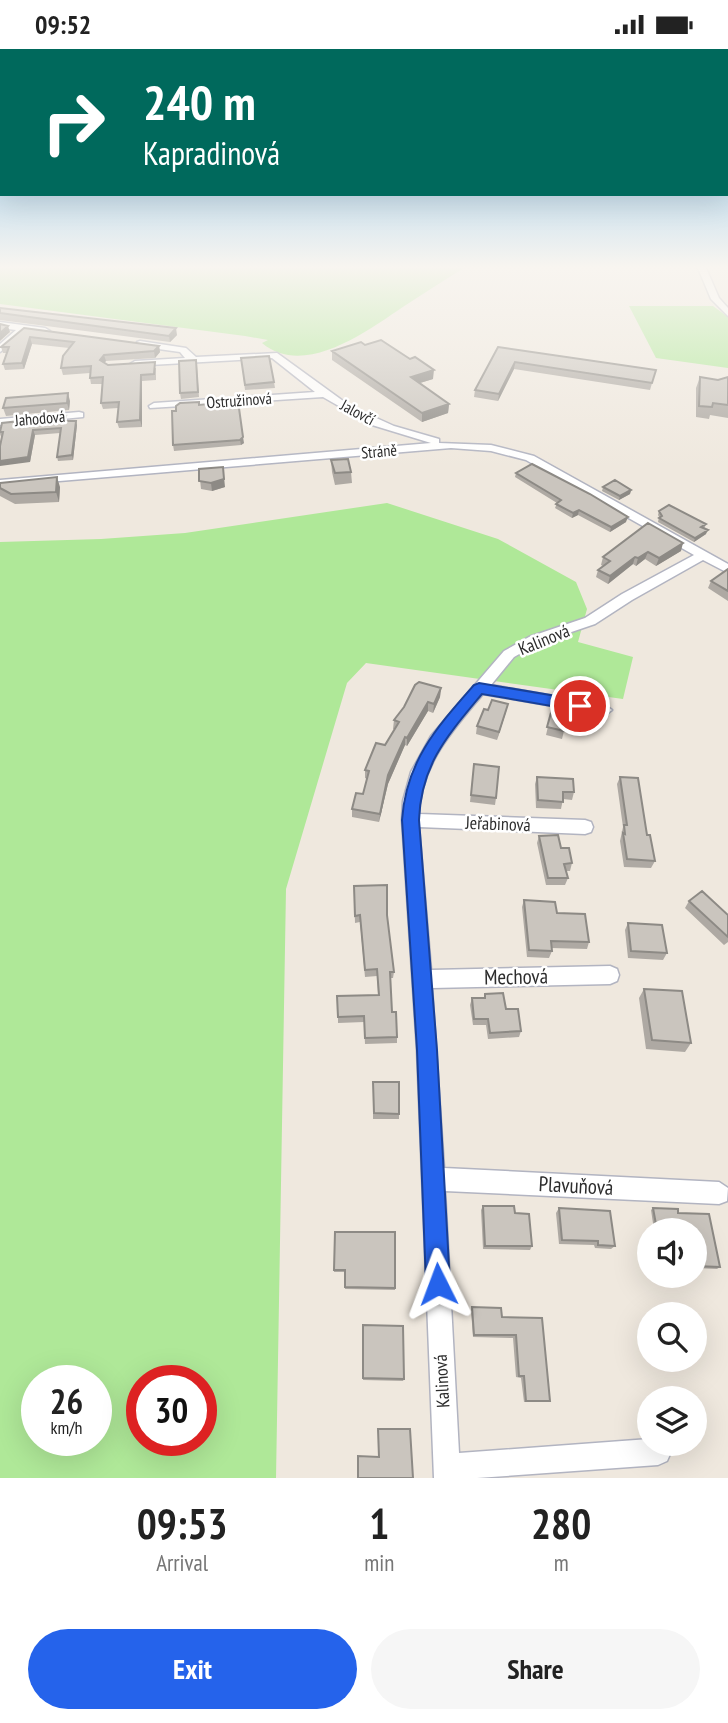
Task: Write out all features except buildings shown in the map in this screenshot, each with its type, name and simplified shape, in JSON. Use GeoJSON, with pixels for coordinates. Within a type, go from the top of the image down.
{"type":"FeatureCollection","features":[{"type":"Feature","properties":{"kind":"street"},"geometry":{"type":"LineString","coordinates":[[0,349],[16,335]]}},
{"type":"Feature","properties":{"kind":"street"},"geometry":{"type":"LineString","coordinates":[[127,342],[183,350],[192,359]]}},
{"type":"Feature","properties":{"kind":"street","name":"Jalovčí"},"geometry":{"type":"LineString","coordinates":[[192,359],[261,354],[278,356],[324,394],[380,424],[451,445]]}},
{"type":"Feature","properties":{"kind":"street"},"geometry":{"type":"LineString","coordinates":[[122,365],[192,359]]}},
{"type":"Feature","properties":{"kind":"street","name":"Ostružinová"},"geometry":{"type":"LineString","coordinates":[[154,406],[324,394]]}},
{"type":"Feature","properties":{"kind":"street","name":"Jahodová"},"geometry":{"type":"LineString","coordinates":[[0,422],[79,415]]}},
{"type":"Feature","properties":{"kind":"street","name":"Stráně"},"geometry":{"type":"LineString","coordinates":[[0,483],[451,445],[504,450],[530,458],[728,569]]}},
{"type":"Feature","properties":{"kind":"street","name":"Kalinová"},"geometry":{"type":"LineString","coordinates":[[446,1473],[433,1179],[410,820],[411,801],[425,761],[436,740],[509,654],[534,640],[590,621],[703,555]]}},
{"type":"Feature","properties":{"kind":"street"},"geometry":{"type":"LineString","coordinates":[[479,688],[605,710]]}},
{"type":"Feature","properties":{"kind":"street","name":"Jeřabinová"},"geometry":{"type":"LineString","coordinates":[[410,820],[585,827]]}},
{"type":"Feature","properties":{"kind":"street","name":"Mechová"},"geometry":{"type":"LineString","coordinates":[[422,979],[610,975]]}},
{"type":"Feature","properties":{"kind":"street","name":"Plavuňová"},"geometry":{"type":"LineString","coordinates":[[433,1179],[719,1193]]}},
{"type":"Feature","properties":{"kind":"street"},"geometry":{"type":"LineString","coordinates":[[446,1473],[637,1454]]}},
{"type":"Feature","properties":{"kind":"green space"},"geometry":{"type":"Polygon","coordinates":[[[235,335],[360,335],[318,353],[298,356],[279,353],[262,343],[268,340],[235,335]]]}},
{"type":"Feature","properties":{"kind":"green space"},"geometry":{"type":"Polygon","coordinates":[[[644,335],[728,335],[728,368],[656,358],[644,335]]]}},
{"type":"Feature","properties":{"kind":"green space"},"geometry":{"type":"Polygon","coordinates":[[[387,503],[498,539],[576,582],[587,609],[578,642],[633,657],[623,699],[366,663],[347,683],[286,889],[276,1478],[0,1478],[0,542],[185,533],[387,503]]]}},
{"type":"Feature","properties":{"kind":"route"},"geometry":{"type":"LineString","coordinates":[[438,1284],[411,801],[419,772],[436,740],[479,688],[580,706]]}}]}
